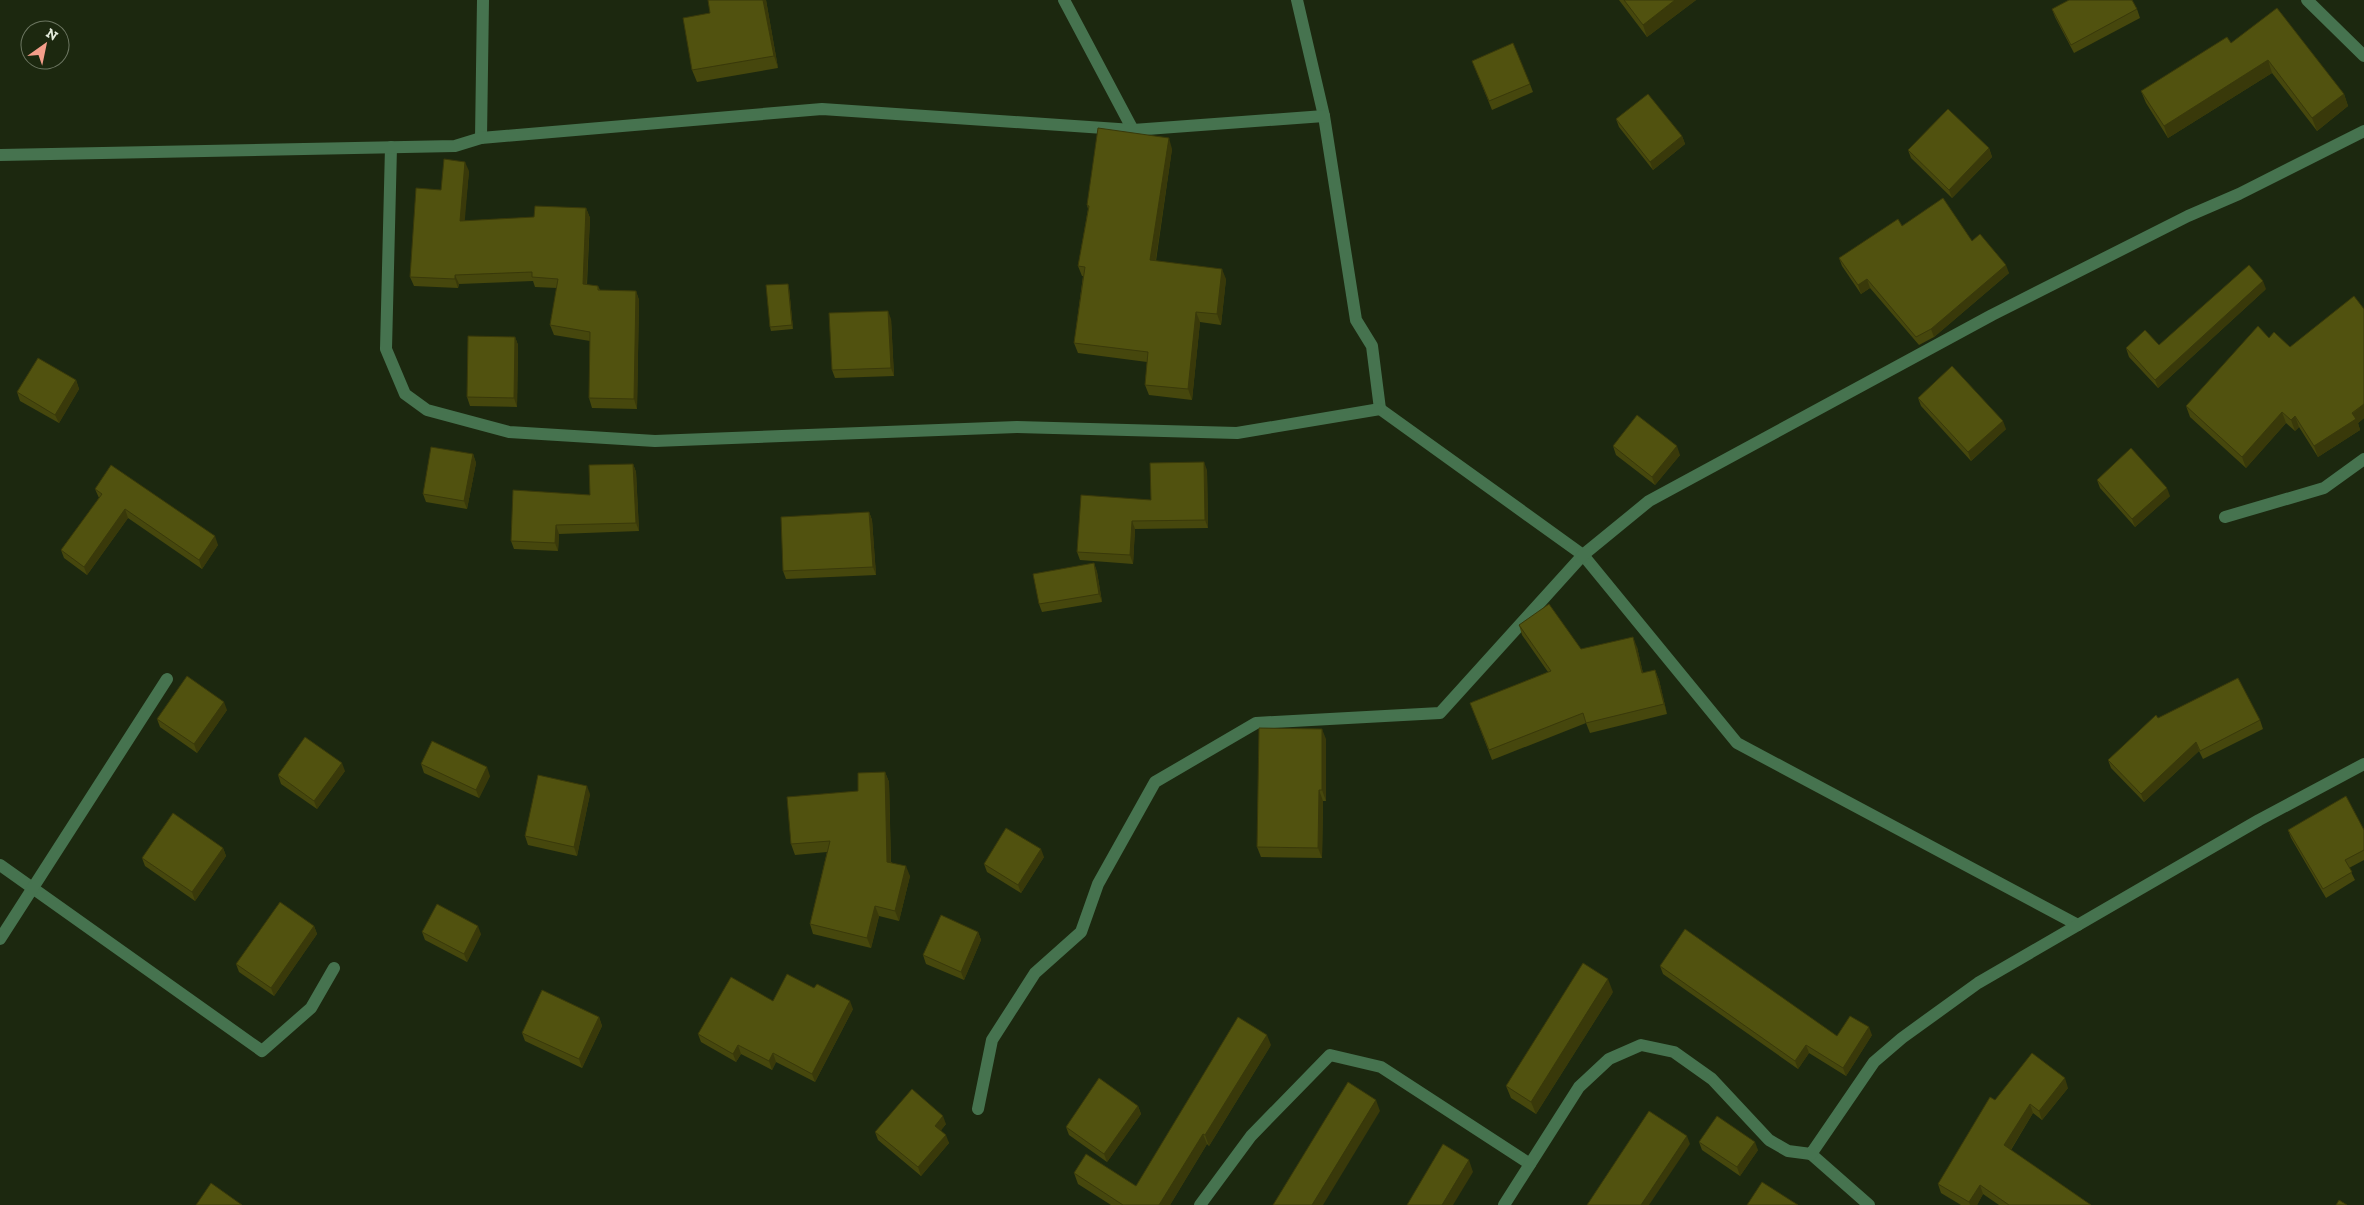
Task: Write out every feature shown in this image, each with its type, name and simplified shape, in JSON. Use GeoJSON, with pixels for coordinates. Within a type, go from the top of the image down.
{"type":"FeatureCollection","features":[{"type":"Feature","properties":{"kind":"street"},"geometry":{"type":"LineString","coordinates":[[481,138],[483,0]]}},
{"type":"Feature","properties":{"kind":"street"},"geometry":{"type":"LineString","coordinates":[[1064,0],[1133,130]]}},
{"type":"Feature","properties":{"kind":"street"},"geometry":{"type":"LineString","coordinates":[[1297,0],[1324,116],[1356,320],[1372,346],[1380,409]]}},
{"type":"Feature","properties":{"kind":"street"},"geometry":{"type":"LineString","coordinates":[[2308,0],[2364,56]]}},
{"type":"Feature","properties":{"kind":"street"},"geometry":{"type":"LineString","coordinates":[[0,155],[455,146],[481,138],[822,109],[1133,130],[1324,116]]}},
{"type":"Feature","properties":{"kind":"street"},"geometry":{"type":"LineString","coordinates":[[978,1109],[992,1040],[1035,973],[1081,932],[1098,884],[1155,782],[1256,723],[1440,714],[1583,555],[1649,501],[1992,316],[2188,216],[2239,194],[2364,131]]}},
{"type":"Feature","properties":{"kind":"street"},"geometry":{"type":"LineString","coordinates":[[391,147],[386,349],[405,394],[427,410],[509,432],[655,442],[1017,426],[1237,433],[1380,409],[1583,555],[1737,743],[2078,925]]}},
{"type":"Feature","properties":{"kind":"street"},"geometry":{"type":"LineString","coordinates":[[2225,517],[2324,488],[2364,459]]}},
{"type":"Feature","properties":{"kind":"street"},"geometry":{"type":"LineString","coordinates":[[0,939],[166,679]]}},
{"type":"Feature","properties":{"kind":"street"},"geometry":{"type":"LineString","coordinates":[[1811,1154],[1874,1062],[1902,1038],[1978,983],[2259,820],[2364,764]]}},
{"type":"Feature","properties":{"kind":"street"},"geometry":{"type":"LineString","coordinates":[[0,866],[34,888],[262,1051],[311,1008],[334,968]]}},
{"type":"Feature","properties":{"kind":"street"},"geometry":{"type":"LineString","coordinates":[[1504,1205],[1579,1087],[1609,1059],[1642,1045],[1674,1052],[1712,1079],[1769,1140],[1788,1151],[1811,1154],[1869,1205]]}},
{"type":"Feature","properties":{"kind":"street"},"geometry":{"type":"LineString","coordinates":[[1200,1205],[1251,1136],[1330,1055],[1381,1067],[1530,1164]]}},
{"type":"Feature","properties":{"kind":"building"},"geometry":{"type":"Polygon","coordinates":[[[708,0],[763,0],[774,56],[692,70],[683,18],[710,13],[708,0]]]}},
{"type":"Feature","properties":{"kind":"building"},"geometry":{"type":"Polygon","coordinates":[[[1624,0],[1675,0],[1643,25],[1624,0]]]}},
{"type":"Feature","properties":{"kind":"building"},"geometry":{"type":"Polygon","coordinates":[[[2069,0],[2132,0],[2137,9],[2071,45],[2052,9],[2069,0]]]}},
{"type":"Feature","properties":{"kind":"building"},"geometry":{"type":"Polygon","coordinates":[[[2277,8],[2344,94],[2312,118],[2268,60],[2164,126],[2141,91],[2227,37],[2231,43],[2277,8]]]}},
{"type":"Feature","properties":{"kind":"building"},"geometry":{"type":"Polygon","coordinates":[[[1513,43],[1530,84],[1489,101],[1472,61],[1513,43]]]}},
{"type":"Feature","properties":{"kind":"building"},"geometry":{"type":"Polygon","coordinates":[[[1648,94],[1682,136],[1650,162],[1616,119],[1648,94]]]}},
{"type":"Feature","properties":{"kind":"building"},"geometry":{"type":"Polygon","coordinates":[[[1948,109],[1989,148],[1949,190],[1908,150],[1948,109]]]}},
{"type":"Feature","properties":{"kind":"building"},"geometry":{"type":"Polygon","coordinates":[[[1098,128],[1169,138],[1150,260],[1222,269],[1217,314],[1196,312],[1188,389],[1145,385],[1148,352],[1074,343],[1085,267],[1078,266],[1089,206],[1087,205],[1098,128]]]}},
{"type":"Feature","properties":{"kind":"building"},"geometry":{"type":"Polygon","coordinates":[[[444,159],[465,162],[460,221],[534,217],[535,206],[586,208],[583,284],[598,286],[598,290],[636,291],[634,399],[589,398],[590,332],[550,325],[558,279],[532,277],[532,272],[455,275],[455,279],[410,277],[416,188],[441,190],[444,159]]]}},
{"type":"Feature","properties":{"kind":"building"},"geometry":{"type":"Polygon","coordinates":[[[1943,198],[1972,241],[1980,234],[2006,265],[1931,329],[1916,337],[1867,279],[1858,285],[1839,258],[1898,219],[1902,226],[1943,198]]]}},
{"type":"Feature","properties":{"kind":"building"},"geometry":{"type":"Polygon","coordinates":[[[2249,265],[2263,281],[2155,380],[2126,348],[2145,330],[2159,345],[2249,265]]]}},
{"type":"Feature","properties":{"kind":"building"},"geometry":{"type":"Polygon","coordinates":[[[788,284],[792,325],[770,327],[766,285],[788,284]]]}},
{"type":"Feature","properties":{"kind":"building"},"geometry":{"type":"Polygon","coordinates":[[[2354,296],[2364,309],[2364,404],[2352,413],[2356,419],[2314,446],[2295,416],[2291,420],[2282,412],[2242,457],[2186,406],[2258,326],[2269,338],[2274,332],[2290,347],[2354,296]]]}},
{"type":"Feature","properties":{"kind":"building"},"geometry":{"type":"Polygon","coordinates":[[[888,311],[891,368],[832,370],[829,313],[888,311]]]}},
{"type":"Feature","properties":{"kind":"building"},"geometry":{"type":"Polygon","coordinates":[[[468,336],[515,337],[514,398],[467,397],[468,336]]]}},
{"type":"Feature","properties":{"kind":"building"},"geometry":{"type":"Polygon","coordinates":[[[38,358],[76,380],[55,415],[17,392],[38,358]]]}},
{"type":"Feature","properties":{"kind":"building"},"geometry":{"type":"Polygon","coordinates":[[[1952,366],[2003,421],[1968,452],[1918,398],[1952,366]]]}},
{"type":"Feature","properties":{"kind":"building"},"geometry":{"type":"Polygon","coordinates":[[[1637,415],[1677,446],[1652,477],[1613,446],[1637,415]]]}},
{"type":"Feature","properties":{"kind":"building"},"geometry":{"type":"Polygon","coordinates":[[[431,447],[473,454],[464,501],[423,494],[431,447]]]}},
{"type":"Feature","properties":{"kind":"building"},"geometry":{"type":"Polygon","coordinates":[[[2131,448],[2167,488],[2132,519],[2097,480],[2131,448]]]}},
{"type":"Feature","properties":{"kind":"building"},"geometry":{"type":"Polygon","coordinates":[[[1204,462],[1205,520],[1132,521],[1130,555],[1077,552],[1081,495],[1151,500],[1150,463],[1204,462]]]}},
{"type":"Feature","properties":{"kind":"building"},"geometry":{"type":"Polygon","coordinates":[[[633,464],[636,523],[556,525],[555,543],[511,541],[513,490],[590,495],[589,465],[633,464]]]}},
{"type":"Feature","properties":{"kind":"building"},"geometry":{"type":"Polygon","coordinates":[[[111,465],[215,536],[199,560],[125,509],[84,567],[61,550],[102,494],[95,489],[111,465]]]}},
{"type":"Feature","properties":{"kind":"building"},"geometry":{"type":"Polygon","coordinates":[[[869,512],[873,567],[783,571],[781,517],[869,512]]]}},
{"type":"Feature","properties":{"kind":"building"},"geometry":{"type":"Polygon","coordinates":[[[1094,563],[1099,594],[1039,604],[1033,574],[1094,563]]]}},
{"type":"Feature","properties":{"kind":"building"},"geometry":{"type":"Polygon","coordinates":[[[1549,604],[1581,649],[1633,637],[1642,673],[1655,670],[1664,704],[1586,723],[1583,713],[1489,750],[1470,703],[1551,671],[1519,625],[1549,604]]]}},
{"type":"Feature","properties":{"kind":"building"},"geometry":{"type":"Polygon","coordinates":[[[187,676],[224,702],[194,744],[157,719],[187,676]]]}},
{"type":"Feature","properties":{"kind":"building"},"geometry":{"type":"Polygon","coordinates":[[[2238,678],[2260,720],[2200,751],[2196,742],[2141,794],[2108,760],[2156,715],[2158,718],[2238,678]]]}},
{"type":"Feature","properties":{"kind":"building"},"geometry":{"type":"Polygon","coordinates":[[[1259,728],[1322,729],[1322,790],[1319,790],[1318,848],[1257,847],[1259,728]]]}},
{"type":"Feature","properties":{"kind":"building"},"geometry":{"type":"Polygon","coordinates":[[[305,737],[342,763],[314,801],[278,775],[305,737]]]}},
{"type":"Feature","properties":{"kind":"building"},"geometry":{"type":"Polygon","coordinates":[[[432,741],[487,767],[476,790],[421,764],[432,741]]]}},
{"type":"Feature","properties":{"kind":"building"},"geometry":{"type":"Polygon","coordinates":[[[885,772],[887,862],[906,866],[895,911],[875,906],[867,938],[810,924],[830,841],[791,844],[787,797],[858,791],[858,773],[885,772]]]}},
{"type":"Feature","properties":{"kind":"building"},"geometry":{"type":"Polygon","coordinates":[[[538,775],[587,786],[574,847],[525,836],[538,775]]]}},
{"type":"Feature","properties":{"kind":"building"},"geometry":{"type":"Polygon","coordinates":[[[2346,796],[2364,830],[2364,850],[2345,860],[2352,872],[2323,889],[2288,830],[2346,796]]]}},
{"type":"Feature","properties":{"kind":"building"},"geometry":{"type":"Polygon","coordinates":[[[173,813],[223,848],[192,892],[142,858],[173,813]]]}},
{"type":"Feature","properties":{"kind":"building"},"geometry":{"type":"Polygon","coordinates":[[[1006,828],[1041,849],[1018,885],[984,864],[1006,828]]]}},
{"type":"Feature","properties":{"kind":"building"},"geometry":{"type":"Polygon","coordinates":[[[280,902],[314,926],[271,988],[236,964],[280,902]]]}},
{"type":"Feature","properties":{"kind":"building"},"geometry":{"type":"Polygon","coordinates":[[[437,904],[478,926],[464,954],[422,932],[437,904]]]}},
{"type":"Feature","properties":{"kind":"building"},"geometry":{"type":"Polygon","coordinates":[[[941,915],[978,932],[961,972],[923,955],[941,915]]]}},
{"type":"Feature","properties":{"kind":"building"},"geometry":{"type":"Polygon","coordinates":[[[1685,929],[1837,1036],[1850,1016],[1869,1027],[1843,1068],[1806,1045],[1795,1061],[1660,966],[1685,929]]]}},
{"type":"Feature","properties":{"kind":"building"},"geometry":{"type":"Polygon","coordinates":[[[1583,963],[1608,979],[1531,1102],[1506,1086],[1583,963]]]}},
{"type":"Feature","properties":{"kind":"building"},"geometry":{"type":"Polygon","coordinates":[[[787,974],[814,988],[817,984],[850,1001],[812,1074],[773,1053],[769,1061],[738,1045],[733,1054],[698,1034],[731,977],[773,1001],[787,974]]]}},
{"type":"Feature","properties":{"kind":"building"},"geometry":{"type":"Polygon","coordinates":[[[542,990],[599,1017],[579,1059],[522,1033],[542,990]]]}},
{"type":"Feature","properties":{"kind":"building"},"geometry":{"type":"Polygon","coordinates":[[[1238,1017],[1267,1035],[1159,1205],[1123,1205],[1074,1173],[1086,1154],[1136,1186],[1238,1017]]]}},
{"type":"Feature","properties":{"kind":"building"},"geometry":{"type":"Polygon","coordinates":[[[2032,1053],[2065,1078],[2039,1111],[2030,1104],[2004,1145],[2091,1205],[2009,1205],[1980,1185],[1969,1202],[1938,1184],[1990,1097],[1995,1100],[2032,1053]]]}},
{"type":"Feature","properties":{"kind":"building"},"geometry":{"type":"Polygon","coordinates":[[[1099,1078],[1138,1106],[1104,1154],[1066,1127],[1099,1078]]]}},
{"type":"Feature","properties":{"kind":"building"},"geometry":{"type":"Polygon","coordinates":[[[1348,1082],[1376,1100],[1312,1205],[1273,1205],[1348,1082]]]}},
{"type":"Feature","properties":{"kind":"building"},"geometry":{"type":"Polygon","coordinates":[[[912,1089],[943,1116],[935,1126],[946,1135],[918,1167],[875,1132],[912,1089]]]}},
{"type":"Feature","properties":{"kind":"building"},"geometry":{"type":"Polygon","coordinates":[[[1649,1111],[1687,1136],[1641,1205],[1587,1205],[1649,1111]]]}},
{"type":"Feature","properties":{"kind":"building"},"geometry":{"type":"Polygon","coordinates":[[[1717,1116],[1755,1142],[1737,1167],[1699,1142],[1717,1116]]]}},
{"type":"Feature","properties":{"kind":"building"},"geometry":{"type":"Polygon","coordinates":[[[1443,1144],[1469,1160],[1442,1205],[1407,1205],[1443,1144]]]}},
{"type":"Feature","properties":{"kind":"building"},"geometry":{"type":"Polygon","coordinates":[[[1762,1182],[1798,1205],[1747,1205],[1762,1182]]]}},
{"type":"Feature","properties":{"kind":"building"},"geometry":{"type":"Polygon","coordinates":[[[211,1183],[242,1205],[196,1205],[211,1183]]]}},
{"type":"Feature","properties":{"kind":"building"},"geometry":{"type":"Polygon","coordinates":[[[2339,1200],[2347,1205],[2336,1205],[2339,1200]]]}}]}
